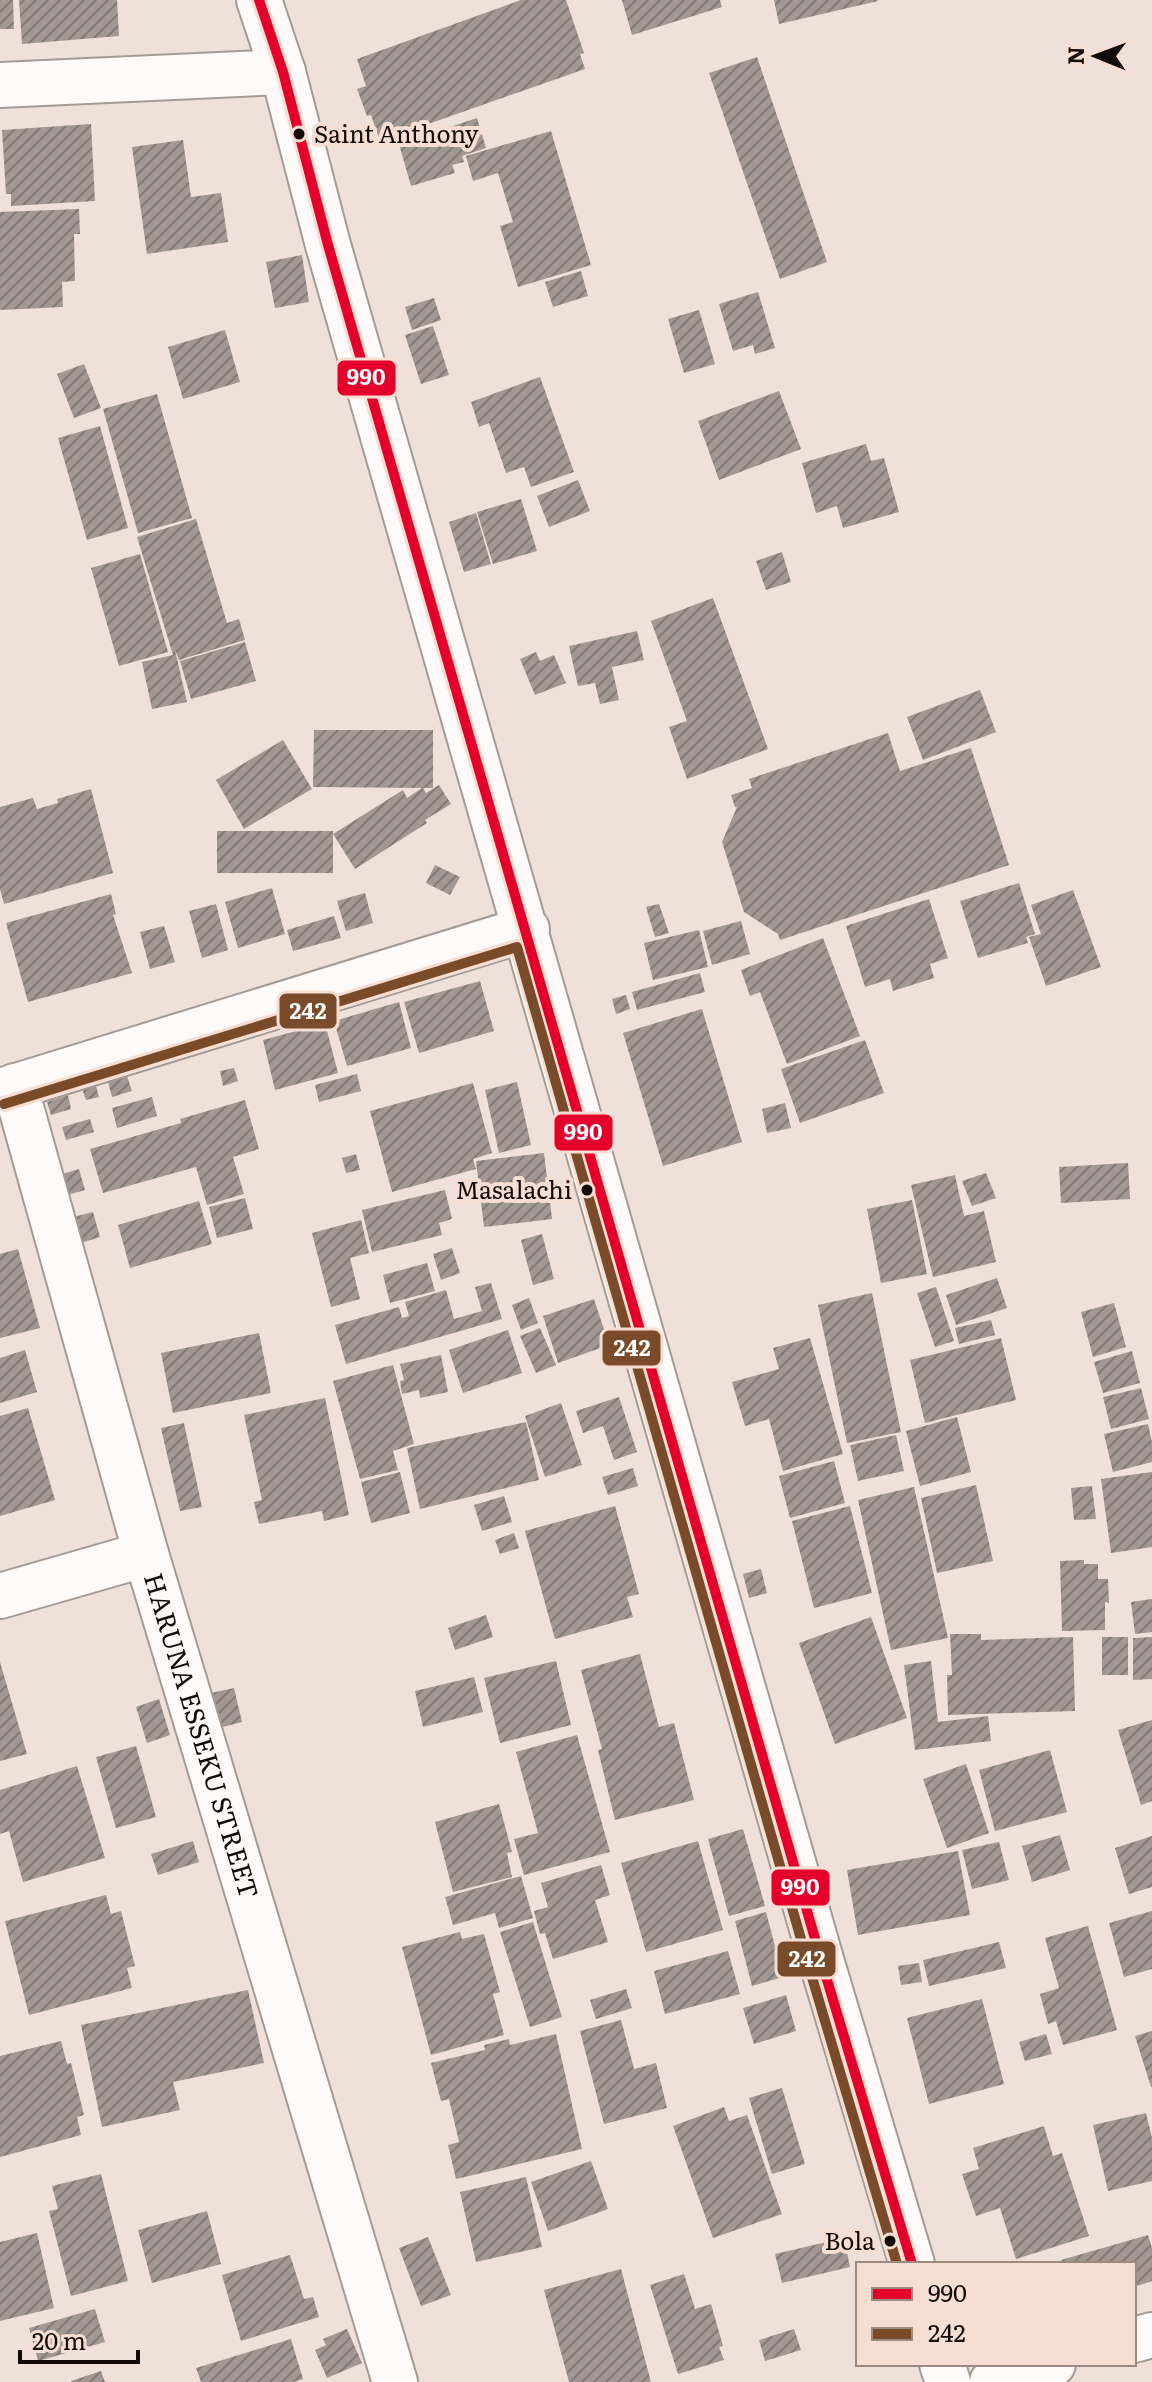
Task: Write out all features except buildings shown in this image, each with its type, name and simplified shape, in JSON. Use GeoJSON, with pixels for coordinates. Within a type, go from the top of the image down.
{"type":"FeatureCollection","features":[{"type":"Feature","properties":{"kind":"street"},"geometry":{"type":"LineString","coordinates":[[259,0],[283,72],[328,245],[911,2262]]}},
{"type":"Feature","properties":{"kind":"street"},"geometry":{"type":"LineString","coordinates":[[0,85],[283,72]]}},
{"type":"Feature","properties":{"kind":"street"},"geometry":{"type":"LineString","coordinates":[[7,1088],[527,929]]}},
{"type":"Feature","properties":{"kind":"street","name":"HARUNA ESSEKU STREET"},"geometry":{"type":"LineString","coordinates":[[7,1088],[395,2382]]}},
{"type":"Feature","properties":{"kind":"street"},"geometry":{"type":"LineString","coordinates":[[0,1596],[146,1554]]}},
{"type":"Feature","properties":{"kind":"street"},"geometry":{"type":"LineString","coordinates":[[992,2382],[1046,2366]]}},
{"type":"Feature","properties":{"kind":"transit line","name":"990"},"geometry":{"type":"LineString","coordinates":[[259,0],[283,72],[328,245],[822,1963],[911,2262]]}},
{"type":"Feature","properties":{"kind":"transit line","name":"242"},"geometry":{"type":"LineString","coordinates":[[4,1104],[517,947],[896,2262]]}},
{"type":"Feature","properties":{"kind":"place","name":"Saint Anthony"},"geometry":{"type":"Point","coordinates":[299,134]}},
{"type":"Feature","properties":{"kind":"place","name":"Masalachi"},"geometry":{"type":"Point","coordinates":[587,1190]}},
{"type":"Feature","properties":{"kind":"place","name":"Bola"},"geometry":{"type":"Point","coordinates":[890,2241]}}]}
